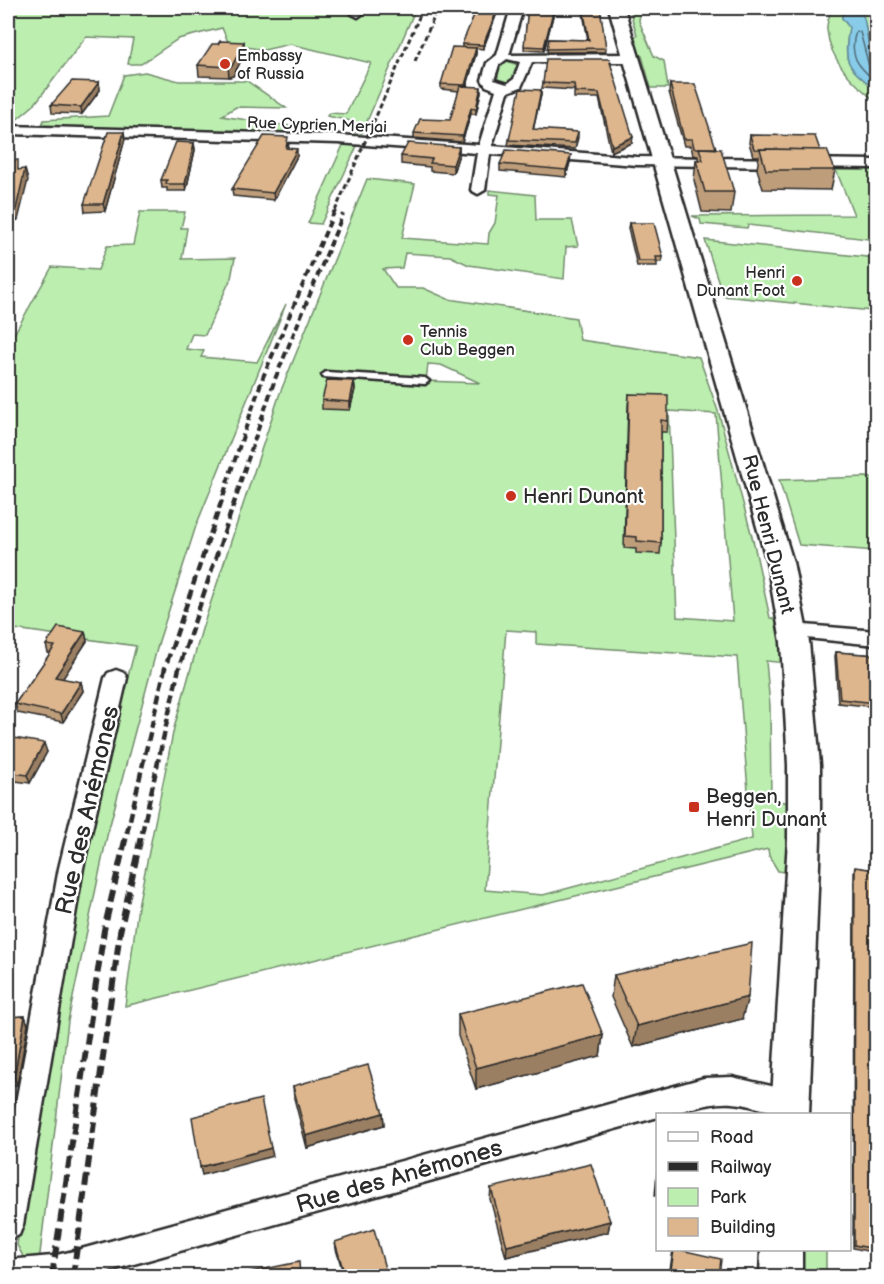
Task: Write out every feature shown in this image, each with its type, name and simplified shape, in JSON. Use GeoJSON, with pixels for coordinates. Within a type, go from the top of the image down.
{"type":"FeatureCollection","features":[{"type":"Feature","properties":{"kind":"main road","name":"Rue Henri Dunant"},"geometry":{"type":"LineString","coordinates":[[616,8],[780,562],[793,631],[804,765],[804,839],[790,1108]]}},
{"type":"Feature","properties":{"kind":"main road"},"geometry":{"type":"LineString","coordinates":[[781,1276],[782,1251]]}},
{"type":"Feature","properties":{"kind":"street"},"geometry":{"type":"LineString","coordinates":[[502,57],[517,8]]}},
{"type":"Feature","properties":{"kind":"street"},"geometry":{"type":"LineString","coordinates":[[526,59],[521,82],[518,85],[495,86],[488,80],[493,63],[502,57],[526,59],[630,58]]}},
{"type":"Feature","properties":{"kind":"street"},"geometry":{"type":"LineString","coordinates":[[478,190],[484,150],[503,87]]}},
{"type":"Feature","properties":{"kind":"street","name":"Rue Cyprien Merjai"},"geometry":{"type":"LineString","coordinates":[[8,130],[338,139],[662,162],[876,164]]}},
{"type":"Feature","properties":{"kind":"street"},"geometry":{"type":"LineString","coordinates":[[793,631],[876,638]]}},
{"type":"Feature","properties":{"kind":"street","name":"Rue des Anémones"},"geometry":{"type":"LineString","coordinates":[[8,1225],[71,868],[116,678]]}},
{"type":"Feature","properties":{"kind":"street","name":"Rue des Anémones"},"geometry":{"type":"LineString","coordinates":[[8,1275],[52,1271],[84,1263],[704,1092],[732,1090],[790,1108]]}},
{"type":"Feature","properties":{"kind":"lane"},"geometry":{"type":"LineString","coordinates":[[326,375],[425,381]]}},
{"type":"Feature","properties":{"kind":"green space"},"geometry":{"type":"Polygon","coordinates":[[[8,8],[416,8],[362,133],[348,128],[351,121],[327,116],[329,113],[346,114],[371,63],[290,44],[264,50],[229,44],[222,28],[178,39],[141,64],[128,64],[133,39],[86,37],[34,105],[8,127],[8,8]]]}},
{"type":"Feature","properties":{"kind":"green space"},"geometry":{"type":"Polygon","coordinates":[[[629,8],[641,8],[639,21],[654,56],[664,61],[668,88],[651,88],[642,56],[638,54],[632,38],[637,35],[629,8]]]}},
{"type":"Feature","properties":{"kind":"green space"},"geometry":{"type":"Polygon","coordinates":[[[832,8],[843,8],[842,18],[849,27],[847,57],[849,64],[876,90],[876,102],[844,71],[833,52],[827,27],[832,8]]]}},
{"type":"Feature","properties":{"kind":"green space"},"geometry":{"type":"Polygon","coordinates":[[[859,8],[876,8],[876,19],[872,19],[876,31],[876,70],[865,23],[859,8]]]}},
{"type":"Feature","properties":{"kind":"green space"},"geometry":{"type":"Polygon","coordinates":[[[507,61],[518,65],[514,81],[507,85],[497,83],[500,64],[507,61]]]}},
{"type":"Feature","properties":{"kind":"green space"},"geometry":{"type":"Polygon","coordinates":[[[145,72],[179,81],[247,81],[286,108],[236,107],[221,116],[330,132],[327,136],[40,129],[44,120],[108,116],[124,75],[145,72]]]}},
{"type":"Feature","properties":{"kind":"green space"},"geometry":{"type":"Polygon","coordinates":[[[344,143],[358,144],[321,224],[308,223],[344,143]]]}},
{"type":"Feature","properties":{"kind":"green space"},"geometry":{"type":"Polygon","coordinates":[[[836,170],[876,170],[876,217],[870,229],[876,230],[876,240],[748,225],[747,228],[701,224],[700,219],[692,216],[854,215],[836,170]]]}},
{"type":"Feature","properties":{"kind":"green space"},"geometry":{"type":"Polygon","coordinates":[[[367,179],[415,184],[402,238],[488,244],[489,233],[495,223],[499,195],[489,194],[489,190],[535,195],[536,220],[572,220],[578,246],[566,247],[564,279],[469,265],[450,256],[405,253],[402,268],[383,269],[396,288],[423,288],[448,299],[576,318],[580,340],[699,357],[719,414],[754,544],[770,618],[791,623],[797,664],[766,661],[770,706],[771,800],[804,805],[802,875],[778,871],[769,856],[768,849],[125,1006],[138,906],[174,728],[202,629],[280,393],[367,179]],[[428,364],[426,381],[480,383],[441,365],[428,364]],[[669,411],[677,617],[733,621],[716,414],[669,411]],[[506,630],[485,890],[543,895],[752,839],[737,657],[536,644],[536,632],[506,630]]]}},
{"type":"Feature","properties":{"kind":"green space"},"geometry":{"type":"Polygon","coordinates":[[[140,212],[185,212],[181,228],[187,228],[182,259],[235,258],[231,278],[205,335],[192,334],[186,349],[204,351],[201,357],[257,362],[286,304],[196,526],[159,641],[107,836],[68,1021],[39,1262],[24,1258],[17,1245],[48,1021],[87,833],[136,646],[8,628],[8,345],[52,267],[98,270],[107,246],[133,245],[140,212]]]}},
{"type":"Feature","properties":{"kind":"green space","name":"Henri Dunant Foot"},"geometry":{"type":"Polygon","coordinates":[[[705,240],[876,258],[876,350],[873,346],[872,311],[723,296],[705,240]]]}},
{"type":"Feature","properties":{"kind":"green space"},"geometry":{"type":"Polygon","coordinates":[[[866,477],[876,479],[876,551],[799,545],[779,480],[866,477]]]}},
{"type":"Feature","properties":{"kind":"green space"},"geometry":{"type":"Polygon","coordinates":[[[803,1251],[826,1251],[826,1276],[801,1276],[803,1251]]]}},
{"type":"Feature","properties":{"kind":"water"},"geometry":{"type":"Polygon","coordinates":[[[843,8],[859,8],[864,18],[870,53],[876,70],[876,90],[849,64],[847,50],[849,27],[842,18],[843,8]]]}},
{"type":"Feature","properties":{"kind":"building"},"geometry":{"type":"Polygon","coordinates":[[[477,8],[498,8],[483,45],[462,44],[477,8]]]}},
{"type":"Feature","properties":{"kind":"building"},"geometry":{"type":"Polygon","coordinates":[[[528,8],[554,8],[544,47],[524,46],[528,8]]]}},
{"type":"Feature","properties":{"kind":"building"},"geometry":{"type":"Polygon","coordinates":[[[583,8],[600,8],[606,48],[547,49],[549,39],[589,40],[583,8]]]}},
{"type":"Feature","properties":{"kind":"building"},"geometry":{"type":"Polygon","coordinates":[[[220,41],[244,42],[232,66],[198,65],[212,44],[218,44],[220,41]]]}},
{"type":"Feature","properties":{"kind":"building"},"geometry":{"type":"Polygon","coordinates":[[[452,47],[476,48],[465,85],[441,84],[452,47]]]}},
{"type":"Feature","properties":{"kind":"building"},"geometry":{"type":"Polygon","coordinates":[[[546,59],[609,59],[633,137],[612,146],[599,93],[575,92],[574,84],[543,83],[546,59]]]}},
{"type":"Feature","properties":{"kind":"building"},"geometry":{"type":"Polygon","coordinates":[[[72,81],[99,82],[81,107],[51,105],[72,81]]]}},
{"type":"Feature","properties":{"kind":"building"},"geometry":{"type":"Polygon","coordinates":[[[670,84],[695,84],[716,148],[694,148],[692,139],[684,139],[670,84]]]}},
{"type":"Feature","properties":{"kind":"building"},"geometry":{"type":"Polygon","coordinates":[[[460,86],[481,87],[476,109],[471,108],[463,136],[414,133],[420,119],[450,120],[460,86]]]}},
{"type":"Feature","properties":{"kind":"building"},"geometry":{"type":"Polygon","coordinates":[[[520,89],[541,90],[533,129],[578,132],[575,143],[509,140],[520,89]]]}},
{"type":"Feature","properties":{"kind":"building"},"geometry":{"type":"Polygon","coordinates":[[[108,132],[124,132],[103,204],[84,204],[108,132]]]}},
{"type":"Feature","properties":{"kind":"building"},"geometry":{"type":"Polygon","coordinates":[[[750,135],[815,136],[820,150],[754,149],[750,135]]]}},
{"type":"Feature","properties":{"kind":"building"},"geometry":{"type":"Polygon","coordinates":[[[264,136],[288,137],[286,148],[297,149],[273,193],[232,189],[264,136]]]}},
{"type":"Feature","properties":{"kind":"building"},"geometry":{"type":"Polygon","coordinates":[[[176,142],[194,143],[185,184],[166,184],[167,180],[161,180],[176,142]]]}},
{"type":"Feature","properties":{"kind":"building"},"geometry":{"type":"Polygon","coordinates":[[[408,143],[459,147],[453,165],[430,163],[432,159],[401,156],[408,143]]]}},
{"type":"Feature","properties":{"kind":"building"},"geometry":{"type":"Polygon","coordinates":[[[699,148],[721,149],[734,192],[705,192],[696,160],[703,160],[699,148]]]}},
{"type":"Feature","properties":{"kind":"building"},"geometry":{"type":"Polygon","coordinates":[[[760,149],[827,150],[835,170],[766,170],[760,149]]]}},
{"type":"Feature","properties":{"kind":"building"},"geometry":{"type":"Polygon","coordinates":[[[506,150],[571,155],[566,170],[500,164],[506,150]]]}},
{"type":"Feature","properties":{"kind":"building"},"geometry":{"type":"Polygon","coordinates":[[[8,160],[18,160],[18,170],[25,169],[16,209],[8,212],[8,160]]]}},
{"type":"Feature","properties":{"kind":"building"},"geometry":{"type":"Polygon","coordinates":[[[629,223],[654,223],[663,257],[656,257],[657,261],[638,261],[629,223]]]}},
{"type":"Feature","properties":{"kind":"building"},"geometry":{"type":"Polygon","coordinates":[[[327,380],[354,381],[350,402],[322,400],[327,380]]]}},
{"type":"Feature","properties":{"kind":"building"},"geometry":{"type":"Polygon","coordinates":[[[629,394],[668,395],[668,421],[661,420],[661,543],[637,541],[637,537],[625,536],[629,394]]]}},
{"type":"Feature","properties":{"kind":"building"},"geometry":{"type":"Polygon","coordinates":[[[58,627],[85,632],[55,677],[81,682],[61,714],[15,704],[55,646],[46,645],[58,627]]]}},
{"type":"Feature","properties":{"kind":"building"},"geometry":{"type":"Polygon","coordinates":[[[836,652],[876,655],[876,703],[840,699],[836,652]]]}},
{"type":"Feature","properties":{"kind":"building"},"geometry":{"type":"Polygon","coordinates":[[[8,737],[44,743],[27,775],[8,772],[8,737]]]}},
{"type":"Feature","properties":{"kind":"building"},"geometry":{"type":"Polygon","coordinates":[[[855,867],[875,870],[876,1249],[854,1245],[855,867]]]}},
{"type":"Feature","properties":{"kind":"building"},"geometry":{"type":"Polygon","coordinates":[[[752,943],[748,997],[637,1026],[614,975],[752,943]]]}},
{"type":"Feature","properties":{"kind":"building"},"geometry":{"type":"Polygon","coordinates":[[[582,983],[603,1035],[476,1068],[458,1014],[582,983]]]}},
{"type":"Feature","properties":{"kind":"building"},"geometry":{"type":"Polygon","coordinates":[[[25,1016],[14,1077],[8,1077],[8,1017],[25,1016]]]}},
{"type":"Feature","properties":{"kind":"building"},"geometry":{"type":"Polygon","coordinates":[[[368,1065],[383,1113],[306,1136],[293,1086],[368,1065]]]}},
{"type":"Feature","properties":{"kind":"building"},"geometry":{"type":"Polygon","coordinates":[[[261,1099],[271,1148],[200,1167],[192,1117],[261,1099]]]}},
{"type":"Feature","properties":{"kind":"building"},"geometry":{"type":"Polygon","coordinates":[[[591,1164],[610,1221],[507,1246],[491,1188],[591,1164]]]}},
{"type":"Feature","properties":{"kind":"building"},"geometry":{"type":"Polygon","coordinates":[[[374,1229],[386,1272],[372,1276],[345,1276],[335,1242],[374,1229]]]}},
{"type":"Feature","properties":{"kind":"building"},"geometry":{"type":"Polygon","coordinates":[[[674,1251],[685,1251],[721,1259],[719,1276],[670,1276],[674,1251]]]}},
{"type":"Feature","properties":{"kind":"building"},"geometry":{"type":"Polygon","coordinates":[[[299,1262],[300,1276],[251,1276],[250,1272],[299,1262]]]}},
{"type":"Feature","properties":{"kind":"railway"},"geometry":{"type":"LineString","coordinates":[[335,211],[423,8]]}},
{"type":"Feature","properties":{"kind":"railway"},"geometry":{"type":"LineString","coordinates":[[415,61],[438,8]]}},
{"type":"Feature","properties":{"kind":"railway"},"geometry":{"type":"LineString","coordinates":[[227,483],[263,377],[335,210]]}},
{"type":"Feature","properties":{"kind":"railway"},"geometry":{"type":"LineString","coordinates":[[240,483],[275,379],[343,214]]}},
{"type":"Feature","properties":{"kind":"railway"},"geometry":{"type":"LineString","coordinates":[[127,833],[165,668],[228,482]]}},
{"type":"Feature","properties":{"kind":"railway"},"geometry":{"type":"LineString","coordinates":[[142,833],[179,668],[241,482]]}},
{"type":"Feature","properties":{"kind":"railway"},"geometry":{"type":"LineString","coordinates":[[52,1276],[104,930],[127,832]]}},
{"type":"Feature","properties":{"kind":"railway"},"geometry":{"type":"LineString","coordinates":[[73,1276],[120,932],[142,832]]}},
{"type":"Feature","properties":{"kind":"place","name":"Embassy of Russia"},"geometry":{"type":"Point","coordinates":[225,64]}},
{"type":"Feature","properties":{"kind":"place","name":"Henri Dunant Foot"},"geometry":{"type":"Point","coordinates":[797,281]}},
{"type":"Feature","properties":{"kind":"place","name":"Tennis Club Beggen"},"geometry":{"type":"Point","coordinates":[408,340]}},
{"type":"Feature","properties":{"kind":"place","name":"Henri Dunant"},"geometry":{"type":"Point","coordinates":[511,496]}},
{"type":"Feature","properties":{"kind":"place","name":"Beggen, Henri Dunant"},"geometry":{"type":"Point","coordinates":[694,807]}}]}
